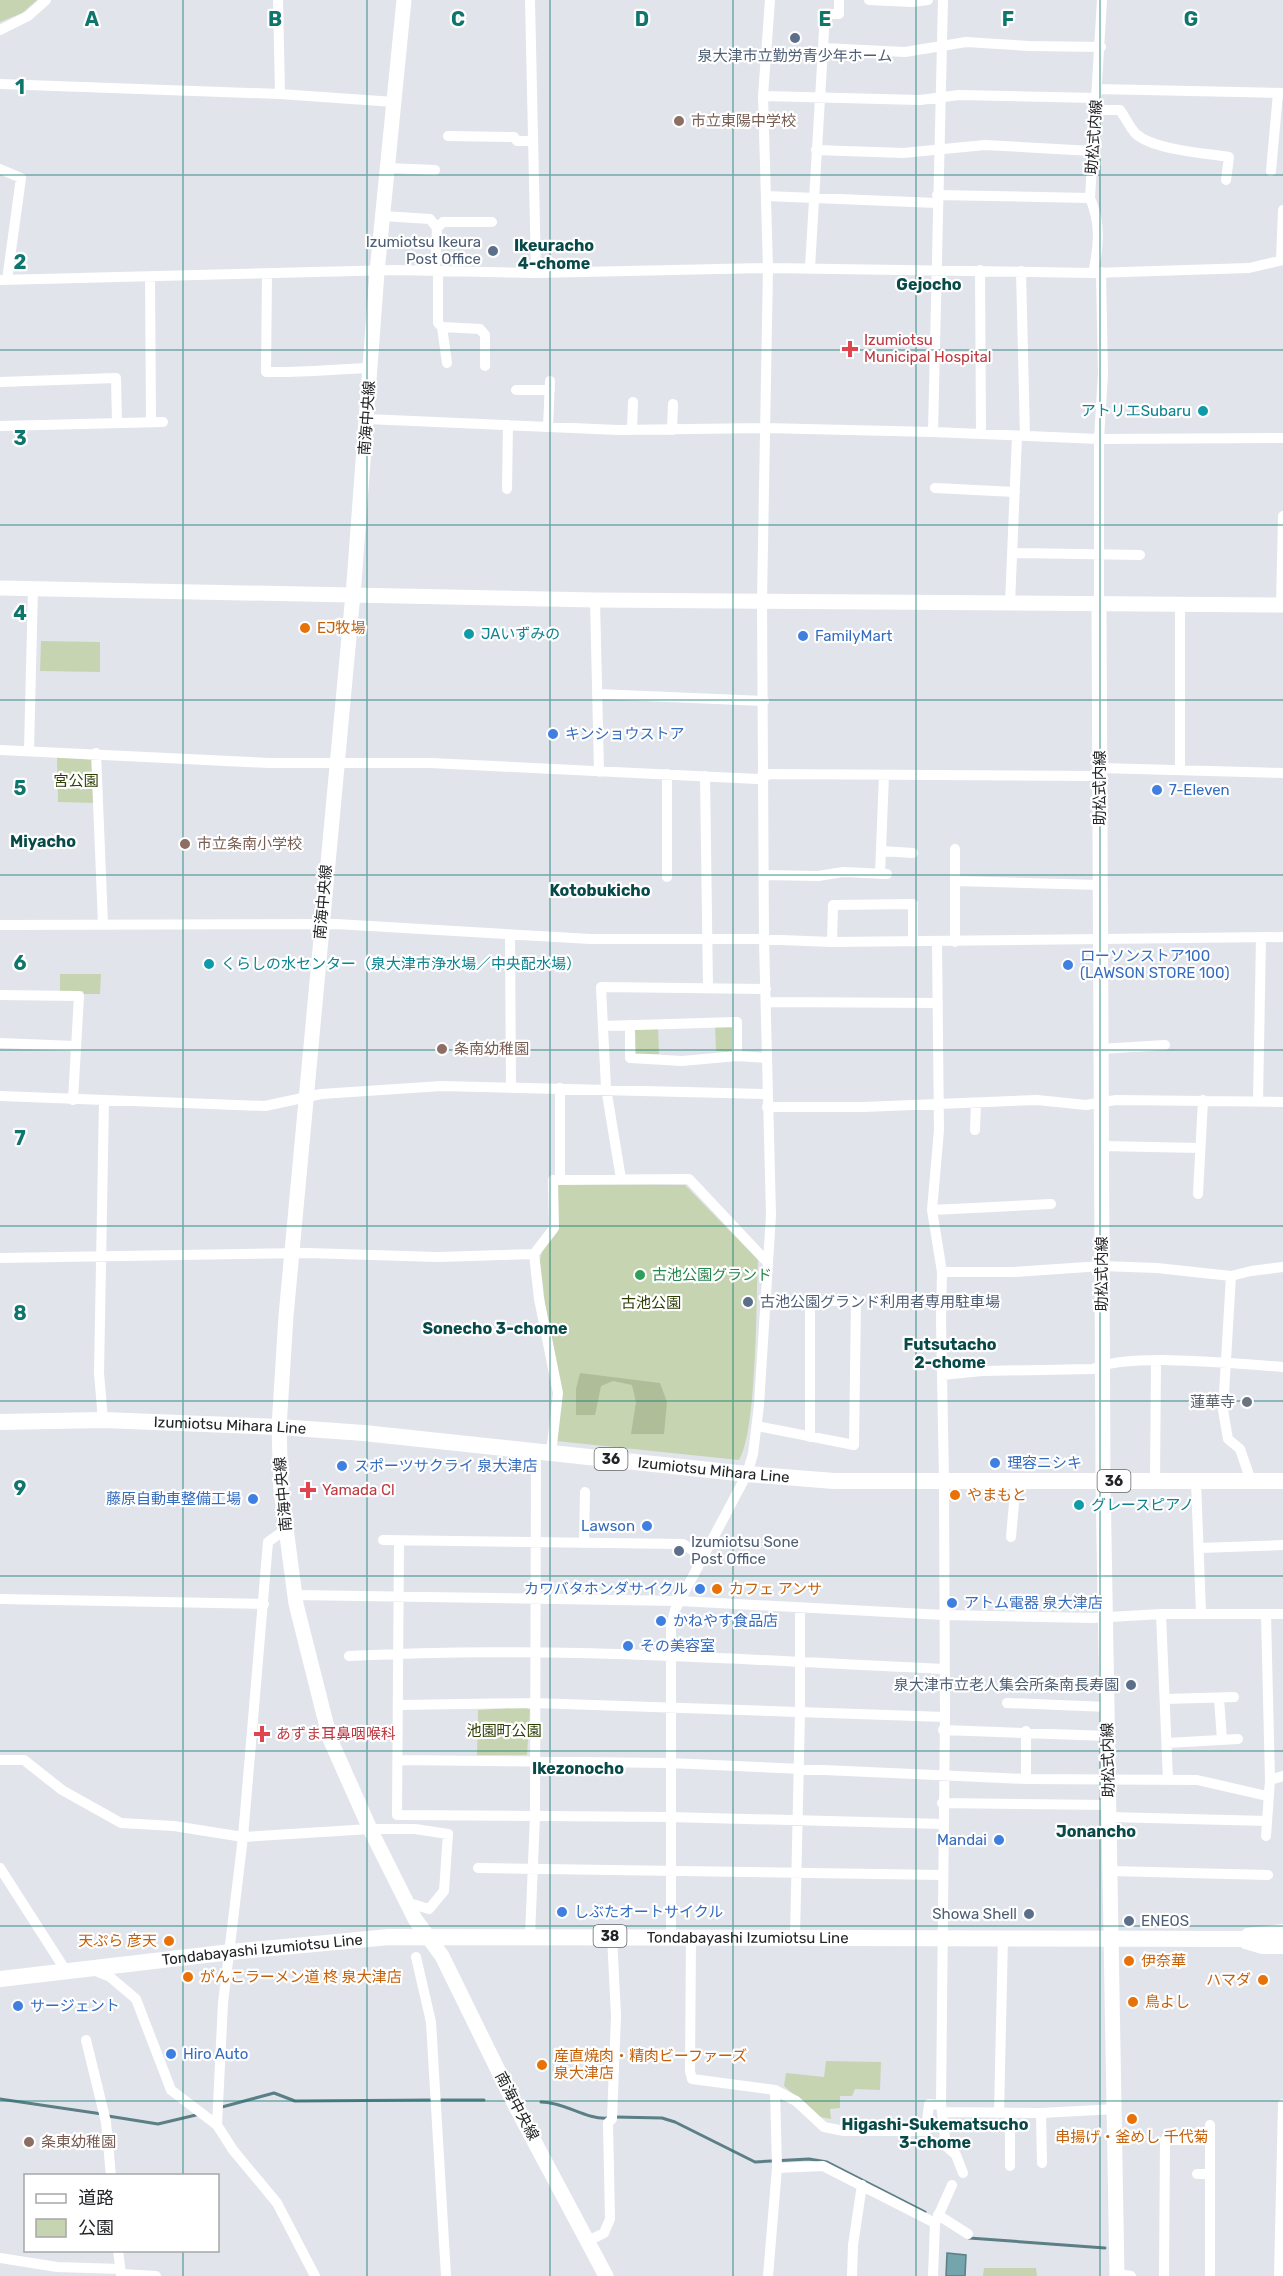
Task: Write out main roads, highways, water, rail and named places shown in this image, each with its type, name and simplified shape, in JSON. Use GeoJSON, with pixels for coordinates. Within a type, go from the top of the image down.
{"type":"FeatureCollection","features":[{"type":"Feature","properties":{"kind":"main road","name":"Izumiotsu Mihara Line"},"geometry":{"type":"LineString","coordinates":[[0,1422],[102,1420],[279,1427],[834,1481],[1283,1481]]}},
{"type":"Feature","properties":{"kind":"main road","name":"Tondabayashi Izumiotsu Line"},"geometry":{"type":"LineString","coordinates":[[0,1979],[336,1940],[426,1937],[795,1936],[1283,1939]]}},
{"type":"Feature","properties":{"kind":"water"},"geometry":{"type":"Polygon","coordinates":[[[947,2253],[966,2255],[965,2276],[946,2276],[947,2253]]]}},
{"type":"Feature","properties":{"kind":"waterway"},"geometry":{"type":"LineString","coordinates":[[222,2107],[274,2093],[295,2101],[433,2100]]}},
{"type":"Feature","properties":{"kind":"waterway"},"geometry":{"type":"LineString","coordinates":[[0,2099],[102,2114]]}},
{"type":"Feature","properties":{"kind":"waterway"},"geometry":{"type":"LineString","coordinates":[[439,2100],[484,2100]]}},
{"type":"Feature","properties":{"kind":"waterway"},"geometry":{"type":"LineString","coordinates":[[541,2102],[600,2118],[608,2118]]}},
{"type":"Feature","properties":{"kind":"waterway"},"geometry":{"type":"LineString","coordinates":[[108,2116],[158,2124],[196,2115]]}},
{"type":"Feature","properties":{"kind":"waterway"},"geometry":{"type":"LineString","coordinates":[[615,2117],[662,2118],[675,2122],[755,2162],[809,2159],[827,2162],[925,2212]]}},
{"type":"Feature","properties":{"kind":"waterway"},"geometry":{"type":"LineString","coordinates":[[969,2238],[1105,2248]]}},
{"type":"Feature","properties":{"kind":"place","name":"泉大津市立勤労青少年ホーム"},"geometry":{"type":"Point","coordinates":[795,38]}},
{"type":"Feature","properties":{"kind":"place","name":"市立東陽中学校"},"geometry":{"type":"Point","coordinates":[679,121]}},
{"type":"Feature","properties":{"kind":"place","name":"Izumiotsu Ikeura Post Office"},"geometry":{"type":"Point","coordinates":[493,251]}},
{"type":"Feature","properties":{"kind":"place","name":"Izumiotsu Municipal Hospital"},"geometry":{"type":"Point","coordinates":[850,349]}},
{"type":"Feature","properties":{"kind":"place","name":"アトリエSubaru"},"geometry":{"type":"Point","coordinates":[1203,411]}},
{"type":"Feature","properties":{"kind":"place","name":"EJ牧場"},"geometry":{"type":"Point","coordinates":[305,628]}},
{"type":"Feature","properties":{"kind":"place","name":"JAいずみの"},"geometry":{"type":"Point","coordinates":[469,634]}},
{"type":"Feature","properties":{"kind":"place","name":"FamilyMart"},"geometry":{"type":"Point","coordinates":[803,636]}},
{"type":"Feature","properties":{"kind":"place","name":"キンショウストア"},"geometry":{"type":"Point","coordinates":[553,734]}},
{"type":"Feature","properties":{"kind":"place","name":"7-Eleven"},"geometry":{"type":"Point","coordinates":[1157,790]}},
{"type":"Feature","properties":{"kind":"place","name":"市立条南小学校"},"geometry":{"type":"Point","coordinates":[185,844]}},
{"type":"Feature","properties":{"kind":"place","name":"くらしの水センター（泉大津市浄水場／中央配水場）"},"geometry":{"type":"Point","coordinates":[209,964]}},
{"type":"Feature","properties":{"kind":"place","name":"ローソンストア100 (LAWSON STORE 100)"},"geometry":{"type":"Point","coordinates":[1068,965]}},
{"type":"Feature","properties":{"kind":"place","name":"条南幼稚園"},"geometry":{"type":"Point","coordinates":[442,1049]}},
{"type":"Feature","properties":{"kind":"place","name":"古池公園グランド"},"geometry":{"type":"Point","coordinates":[640,1275]}},
{"type":"Feature","properties":{"kind":"place","name":"古池公園グランド利用者専用駐車場"},"geometry":{"type":"Point","coordinates":[748,1302]}},
{"type":"Feature","properties":{"kind":"place","name":"蓮華寺"},"geometry":{"type":"Point","coordinates":[1247,1402]}},
{"type":"Feature","properties":{"kind":"place","name":"理容ニシキ"},"geometry":{"type":"Point","coordinates":[995,1463]}},
{"type":"Feature","properties":{"kind":"place","name":"スポーツサクライ 泉大津店"},"geometry":{"type":"Point","coordinates":[342,1466]}},
{"type":"Feature","properties":{"kind":"place","name":"Yamada Cl"},"geometry":{"type":"Point","coordinates":[308,1490]}},
{"type":"Feature","properties":{"kind":"place","name":"やまもと"},"geometry":{"type":"Point","coordinates":[955,1495]}},
{"type":"Feature","properties":{"kind":"place","name":"藤原自動車整備工場"},"geometry":{"type":"Point","coordinates":[253,1499]}},
{"type":"Feature","properties":{"kind":"place","name":"グレースピアノ"},"geometry":{"type":"Point","coordinates":[1079,1505]}},
{"type":"Feature","properties":{"kind":"place","name":"Lawson"},"geometry":{"type":"Point","coordinates":[647,1526]}},
{"type":"Feature","properties":{"kind":"place","name":"Izumiotsu Sone Post Office"},"geometry":{"type":"Point","coordinates":[679,1551]}},
{"type":"Feature","properties":{"kind":"place","name":"カワバタホンダサイクル"},"geometry":{"type":"Point","coordinates":[700,1589]}},
{"type":"Feature","properties":{"kind":"place","name":"カフェ アンサ"},"geometry":{"type":"Point","coordinates":[717,1589]}},
{"type":"Feature","properties":{"kind":"place","name":"アトム電器 泉大津店"},"geometry":{"type":"Point","coordinates":[952,1603]}},
{"type":"Feature","properties":{"kind":"place","name":"かねやす食品店"},"geometry":{"type":"Point","coordinates":[661,1621]}},
{"type":"Feature","properties":{"kind":"place","name":"その美容室"},"geometry":{"type":"Point","coordinates":[628,1646]}},
{"type":"Feature","properties":{"kind":"place","name":"泉大津市立老人集会所条南長寿園"},"geometry":{"type":"Point","coordinates":[1131,1685]}},
{"type":"Feature","properties":{"kind":"place","name":"あずま耳鼻咽喉科"},"geometry":{"type":"Point","coordinates":[262,1734]}},
{"type":"Feature","properties":{"kind":"place","name":"Mandai"},"geometry":{"type":"Point","coordinates":[999,1840]}},
{"type":"Feature","properties":{"kind":"place","name":"しぶたオートサイクル"},"geometry":{"type":"Point","coordinates":[562,1912]}},
{"type":"Feature","properties":{"kind":"place","name":"Showa Shell"},"geometry":{"type":"Point","coordinates":[1029,1914]}},
{"type":"Feature","properties":{"kind":"place","name":"ENEOS"},"geometry":{"type":"Point","coordinates":[1129,1921]}},
{"type":"Feature","properties":{"kind":"place","name":"天ぷら 彦天"},"geometry":{"type":"Point","coordinates":[169,1941]}},
{"type":"Feature","properties":{"kind":"place","name":"伊奈華"},"geometry":{"type":"Point","coordinates":[1129,1961]}},
{"type":"Feature","properties":{"kind":"place","name":"がんこラーメン道 柊 泉大津店"},"geometry":{"type":"Point","coordinates":[188,1977]}},
{"type":"Feature","properties":{"kind":"place","name":"ハマダ"},"geometry":{"type":"Point","coordinates":[1263,1980]}},
{"type":"Feature","properties":{"kind":"place","name":"鳥よし"},"geometry":{"type":"Point","coordinates":[1133,2002]}},
{"type":"Feature","properties":{"kind":"place","name":"サージェント"},"geometry":{"type":"Point","coordinates":[18,2006]}},
{"type":"Feature","properties":{"kind":"place","name":"Hiro Auto"},"geometry":{"type":"Point","coordinates":[171,2054]}},
{"type":"Feature","properties":{"kind":"place","name":"産直焼肉・精肉ビーファーズ 泉大津店"},"geometry":{"type":"Point","coordinates":[542,2065]}},
{"type":"Feature","properties":{"kind":"place","name":"串揚げ・釜めし 千代菊"},"geometry":{"type":"Point","coordinates":[1132,2119]}},
{"type":"Feature","properties":{"kind":"place","name":"条東幼稚園"},"geometry":{"type":"Point","coordinates":[29,2142]}},
{"type":"Feature","properties":{"kind":"district","name":"Ikeuracho 4-chome"},"geometry":{"type":"Point","coordinates":[554,254]}},
{"type":"Feature","properties":{"kind":"district","name":"Gejocho"},"geometry":{"type":"Point","coordinates":[929,284]}},
{"type":"Feature","properties":{"kind":"district","name":"Miyacho"},"geometry":{"type":"Point","coordinates":[43,841]}},
{"type":"Feature","properties":{"kind":"district","name":"Kotobukicho"},"geometry":{"type":"Point","coordinates":[600,890]}},
{"type":"Feature","properties":{"kind":"district","name":"Sonecho 3-chome"},"geometry":{"type":"Point","coordinates":[495,1328]}},
{"type":"Feature","properties":{"kind":"district","name":"Futsutacho 2-chome"},"geometry":{"type":"Point","coordinates":[950,1353]}},
{"type":"Feature","properties":{"kind":"district","name":"Ikezonocho"},"geometry":{"type":"Point","coordinates":[578,1768]}},
{"type":"Feature","properties":{"kind":"district","name":"Jonancho"},"geometry":{"type":"Point","coordinates":[1096,1831]}},
{"type":"Feature","properties":{"kind":"district","name":"Higashi-Sukematsucho 3-chome"},"geometry":{"type":"Point","coordinates":[935,2133]}},
{"type":"Feature","properties":{"kind":"park label","name":"宮公園"},"geometry":{"type":"Point","coordinates":[76,781]}},
{"type":"Feature","properties":{"kind":"park label","name":"古池公園"},"geometry":{"type":"Point","coordinates":[651,1303]}},
{"type":"Feature","properties":{"kind":"park label","name":"池園町公園"},"geometry":{"type":"Point","coordinates":[504,1731]}}]}
